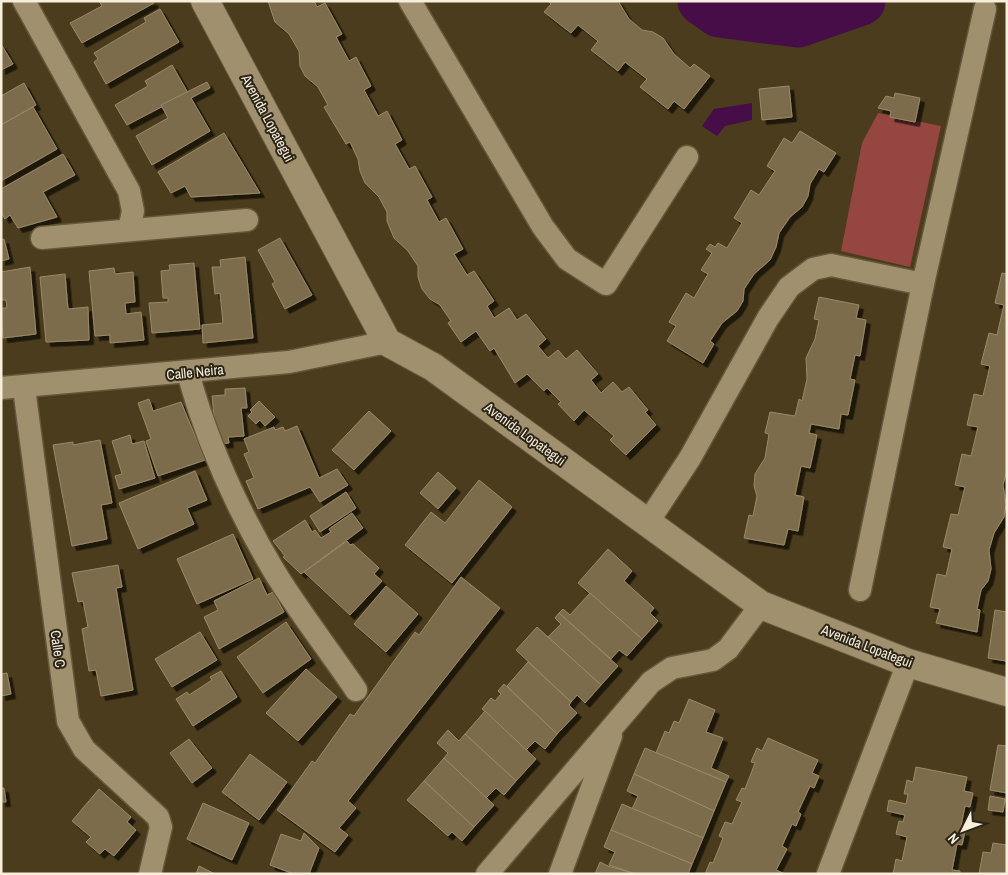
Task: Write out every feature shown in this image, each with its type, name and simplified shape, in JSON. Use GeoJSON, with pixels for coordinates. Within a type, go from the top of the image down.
{"type":"FeatureCollection","features":[{"type":"Feature","properties":{"kind":"street"},"geometry":{"type":"LineString","coordinates":[[24,1],[129,191],[133,211],[129,230]]}},
{"type":"Feature","properties":{"kind":"street","name":"Avenida Lopategui"},"geometry":{"type":"LineString","coordinates":[[206,1],[387,342],[433,367],[761,605],[908,663],[1007,692]]}},
{"type":"Feature","properties":{"kind":"street"},"geometry":{"type":"LineString","coordinates":[[410,1],[543,227],[567,259],[606,284],[687,157]]}},
{"type":"Feature","properties":{"kind":"street"},"geometry":{"type":"LineString","coordinates":[[860,590],[923,284],[985,9]]}},
{"type":"Feature","properties":{"kind":"street"},"geometry":{"type":"LineString","coordinates":[[42,238],[247,220]]}},
{"type":"Feature","properties":{"kind":"street"},"geometry":{"type":"LineString","coordinates":[[648,522],[690,458],[768,318],[788,286],[813,269],[831,265],[923,284]]}},
{"type":"Feature","properties":{"kind":"street","name":"Calle Neira"},"geometry":{"type":"LineString","coordinates":[[1,388],[24,388],[289,362],[387,342]]}},
{"type":"Feature","properties":{"kind":"street"},"geometry":{"type":"LineString","coordinates":[[188,373],[200,414],[233,494],[274,571],[356,690]]}},
{"type":"Feature","properties":{"kind":"street","name":"Calle C"},"geometry":{"type":"LineString","coordinates":[[24,388],[68,721],[84,749],[158,817],[161,827],[150,874]]}},
{"type":"Feature","properties":{"kind":"street"},"geometry":{"type":"LineString","coordinates":[[487,874],[651,682],[672,668],[713,660],[728,649],[761,605]]}},
{"type":"Feature","properties":{"kind":"street"},"geometry":{"type":"LineString","coordinates":[[828,874],[908,663]]}},
{"type":"Feature","properties":{"kind":"street"},"geometry":{"type":"LineString","coordinates":[[560,874],[617,722]]}},
{"type":"Feature","properties":{"kind":"shaded area"},"geometry":{"type":"Polygon","coordinates":[[[752,103],[752,120],[725,126],[717,136],[702,126],[714,109],[752,103]]]}},
{"type":"Feature","properties":{"kind":"shaded area"},"geometry":{"type":"Polygon","coordinates":[[[878,113],[941,126],[910,267],[841,251],[862,143],[878,113]]]}},
{"type":"Feature","properties":{"kind":"building"},"geometry":{"type":"Polygon","coordinates":[[[99,1],[153,1],[154,3],[82,43],[70,23],[102,6],[99,1]]]}},
{"type":"Feature","properties":{"kind":"building"},"geometry":{"type":"Polygon","coordinates":[[[268,1],[314,1],[317,7],[325,3],[342,34],[336,37],[349,61],[356,57],[371,86],[364,90],[378,116],[387,111],[402,140],[395,144],[409,169],[415,166],[432,197],[427,200],[439,222],[446,218],[463,249],[454,254],[467,275],[474,271],[494,301],[487,306],[494,318],[509,308],[517,320],[526,314],[546,339],[538,346],[548,358],[558,350],[566,359],[577,350],[598,374],[591,380],[601,393],[613,382],[622,392],[629,387],[648,410],[645,412],[656,425],[626,455],[610,440],[614,436],[584,410],[574,421],[558,404],[561,402],[547,388],[544,391],[527,374],[515,383],[494,348],[490,351],[476,331],[461,342],[448,323],[451,321],[440,305],[430,299],[422,289],[418,277],[418,266],[408,251],[394,238],[387,221],[387,212],[379,197],[365,183],[358,159],[350,142],[346,144],[324,107],[328,105],[318,87],[305,76],[300,66],[299,51],[289,34],[275,22],[268,1]]]}},
{"type":"Feature","properties":{"kind":"building"},"geometry":{"type":"Polygon","coordinates":[[[548,1],[618,1],[629,19],[642,30],[653,32],[663,38],[674,54],[690,68],[694,64],[710,76],[684,109],[674,101],[668,109],[640,87],[647,79],[625,62],[618,71],[591,50],[598,41],[578,25],[571,33],[544,12],[551,4],[548,1]]]}},
{"type":"Feature","properties":{"kind":"building"},"geometry":{"type":"Polygon","coordinates":[[[160,9],[179,42],[106,84],[94,62],[98,59],[94,53],[146,22],[144,18],[160,9]]]}},
{"type":"Feature","properties":{"kind":"building"},"geometry":{"type":"Polygon","coordinates":[[[1,44],[13,64],[1,70],[1,44]]]}},
{"type":"Feature","properties":{"kind":"building"},"geometry":{"type":"Polygon","coordinates":[[[172,65],[188,93],[127,125],[115,105],[148,86],[145,81],[172,65]]]}},
{"type":"Feature","properties":{"kind":"building"},"geometry":{"type":"Polygon","coordinates":[[[207,82],[210,88],[191,98],[210,131],[152,165],[136,136],[168,118],[161,105],[207,82]]]}},
{"type":"Feature","properties":{"kind":"building"},"geometry":{"type":"Polygon","coordinates":[[[24,83],[36,105],[1,125],[1,96],[24,83]]]}},
{"type":"Feature","properties":{"kind":"building"},"geometry":{"type":"Polygon","coordinates":[[[789,86],[792,117],[762,120],[759,89],[789,86]]]}},
{"type":"Feature","properties":{"kind":"building"},"geometry":{"type":"Polygon","coordinates":[[[895,93],[920,98],[915,122],[890,117],[891,111],[878,108],[886,96],[894,98],[895,93]]]}},
{"type":"Feature","properties":{"kind":"building"},"geometry":{"type":"Polygon","coordinates":[[[33,107],[57,149],[1,181],[1,125],[33,107]]]}},
{"type":"Feature","properties":{"kind":"building"},"geometry":{"type":"Polygon","coordinates":[[[800,131],[836,153],[824,172],[819,169],[810,184],[808,196],[802,207],[790,217],[779,233],[776,247],[770,260],[754,274],[744,289],[743,301],[737,311],[722,323],[710,341],[714,344],[703,363],[667,341],[676,326],[669,322],[686,293],[694,298],[708,274],[701,270],[712,253],[706,249],[710,244],[715,247],[718,243],[727,248],[742,223],[734,218],[751,190],[759,195],[775,171],[767,166],[784,138],[792,143],[800,131]]]}},
{"type":"Feature","properties":{"kind":"building"},"geometry":{"type":"Polygon","coordinates":[[[224,133],[260,193],[191,197],[185,186],[171,193],[158,172],[224,133]]]}},
{"type":"Feature","properties":{"kind":"building"},"geometry":{"type":"Polygon","coordinates":[[[63,154],[75,175],[43,192],[57,217],[18,228],[10,215],[5,219],[1,212],[1,189],[63,154]]]}},
{"type":"Feature","properties":{"kind":"building"},"geometry":{"type":"Polygon","coordinates":[[[280,238],[312,295],[285,309],[272,284],[275,282],[258,250],[280,238]]]}},
{"type":"Feature","properties":{"kind":"building"},"geometry":{"type":"Polygon","coordinates":[[[4,239],[9,259],[1,261],[1,240],[4,239]]]}},
{"type":"Feature","properties":{"kind":"building"},"geometry":{"type":"Polygon","coordinates":[[[245,257],[253,338],[203,343],[202,325],[223,323],[220,293],[215,294],[212,267],[221,267],[220,260],[245,257]]]}},
{"type":"Feature","properties":{"kind":"building"},"geometry":{"type":"Polygon","coordinates":[[[194,263],[200,329],[152,333],[149,303],[168,302],[168,298],[163,298],[161,271],[170,270],[169,265],[194,263]]]}},
{"type":"Feature","properties":{"kind":"building"},"geometry":{"type":"Polygon","coordinates":[[[30,267],[36,334],[3,338],[1,308],[7,308],[6,300],[1,300],[1,272],[30,267]]]}},
{"type":"Feature","properties":{"kind":"building"},"geometry":{"type":"Polygon","coordinates":[[[114,268],[115,274],[133,272],[135,302],[125,303],[126,314],[141,312],[144,340],[110,343],[110,335],[95,336],[89,271],[114,268]]]}},
{"type":"Feature","properties":{"kind":"building"},"geometry":{"type":"Polygon","coordinates":[[[1002,273],[1007,274],[1007,469],[1003,485],[1006,505],[1004,517],[994,533],[989,550],[991,569],[988,581],[981,590],[977,609],[980,610],[977,632],[936,623],[940,609],[930,607],[937,574],[946,576],[952,549],[943,547],[951,514],[958,515],[965,487],[955,485],[962,454],[971,456],[978,427],[967,425],[974,394],[983,396],[990,366],[981,364],[989,333],[997,335],[1004,305],[995,303],[1002,273]]]}},
{"type":"Feature","properties":{"kind":"building"},"geometry":{"type":"Polygon","coordinates":[[[65,274],[68,309],[88,307],[89,340],[46,342],[40,277],[65,274]]]}},
{"type":"Feature","properties":{"kind":"building"},"geometry":{"type":"Polygon","coordinates":[[[819,297],[859,305],[856,318],[866,320],[860,356],[855,355],[850,379],[855,380],[848,415],[841,414],[839,429],[811,424],[809,433],[817,435],[810,468],[801,466],[795,495],[804,497],[798,531],[788,529],[784,545],[744,538],[749,515],[753,516],[757,496],[754,486],[755,474],[765,458],[769,434],[765,433],[770,412],[795,416],[799,399],[802,401],[807,379],[806,358],[815,339],[819,320],[814,319],[819,297]]]}},
{"type":"Feature","properties":{"kind":"building"},"geometry":{"type":"Polygon","coordinates":[[[245,388],[247,408],[241,408],[244,436],[228,437],[229,443],[217,444],[212,396],[225,395],[225,389],[245,388]]]}},
{"type":"Feature","properties":{"kind":"building"},"geometry":{"type":"Polygon","coordinates":[[[149,399],[153,411],[181,402],[205,460],[158,476],[146,441],[151,439],[138,403],[149,399]]]}},
{"type":"Feature","properties":{"kind":"building"},"geometry":{"type":"Polygon","coordinates":[[[259,401],[275,417],[265,426],[260,420],[256,424],[248,416],[252,412],[250,410],[259,401]]]}},
{"type":"Feature","properties":{"kind":"building"},"geometry":{"type":"Polygon","coordinates":[[[369,411],[391,431],[354,470],[332,450],[369,411]]]}},
{"type":"Feature","properties":{"kind":"building"},"geometry":{"type":"Polygon","coordinates":[[[297,426],[319,478],[337,469],[348,485],[320,502],[310,487],[258,509],[246,481],[254,478],[244,454],[249,452],[244,439],[274,427],[275,430],[283,427],[285,431],[297,426]]]}},
{"type":"Feature","properties":{"kind":"building"},"geometry":{"type":"Polygon","coordinates":[[[130,435],[132,444],[144,441],[155,478],[119,489],[115,476],[122,474],[112,441],[130,435]]]}},
{"type":"Feature","properties":{"kind":"building"},"geometry":{"type":"Polygon","coordinates":[[[100,440],[112,503],[101,505],[107,539],[72,546],[53,445],[73,442],[73,445],[100,440]]]}},
{"type":"Feature","properties":{"kind":"building"},"geometry":{"type":"Polygon","coordinates":[[[195,471],[207,500],[187,508],[194,524],[138,549],[119,503],[195,471]]]}},
{"type":"Feature","properties":{"kind":"building"},"geometry":{"type":"Polygon","coordinates":[[[438,472],[456,488],[438,509],[420,493],[438,472]]]}},
{"type":"Feature","properties":{"kind":"building"},"geometry":{"type":"Polygon","coordinates":[[[479,480],[512,507],[452,583],[405,545],[431,512],[445,523],[479,480]]]}},
{"type":"Feature","properties":{"kind":"building"},"geometry":{"type":"Polygon","coordinates":[[[346,492],[356,508],[320,532],[310,516],[346,492]]]}},
{"type":"Feature","properties":{"kind":"building"},"geometry":{"type":"Polygon","coordinates":[[[352,513],[363,528],[301,574],[283,557],[285,556],[273,541],[305,520],[312,532],[315,530],[321,538],[331,532],[329,529],[352,513]]]}},
{"type":"Feature","properties":{"kind":"building"},"geometry":{"type":"Polygon","coordinates":[[[233,534],[253,579],[197,604],[177,559],[233,534]]]}},
{"type":"Feature","properties":{"kind":"building"},"geometry":{"type":"Polygon","coordinates":[[[347,541],[350,545],[353,544],[379,568],[374,574],[382,581],[350,615],[304,572],[347,541]]]}},
{"type":"Feature","properties":{"kind":"building"},"geometry":{"type":"Polygon","coordinates":[[[608,549],[632,571],[624,581],[654,608],[650,613],[658,621],[642,639],[578,583],[608,549]]]}},
{"type":"Feature","properties":{"kind":"building"},"geometry":{"type":"Polygon","coordinates":[[[118,565],[122,587],[116,588],[133,690],[101,696],[96,670],[89,671],[82,629],[88,627],[83,601],[78,602],[72,573],[118,565]]]}},
{"type":"Feature","properties":{"kind":"building"},"geometry":{"type":"Polygon","coordinates":[[[461,577],[500,608],[348,801],[356,808],[339,828],[348,835],[335,852],[277,810],[312,761],[315,763],[350,714],[354,716],[415,632],[419,635],[461,577]]]}},
{"type":"Feature","properties":{"kind":"building"},"geometry":{"type":"Polygon","coordinates":[[[259,578],[267,595],[273,592],[284,612],[219,649],[204,617],[218,610],[214,601],[259,578]]]}},
{"type":"Feature","properties":{"kind":"building"},"geometry":{"type":"Polygon","coordinates":[[[386,586],[418,614],[386,652],[354,624],[386,586]]]}},
{"type":"Feature","properties":{"kind":"building"},"geometry":{"type":"Polygon","coordinates":[[[590,593],[642,639],[627,656],[619,650],[611,659],[559,613],[563,609],[570,615],[590,593]]]}},
{"type":"Feature","properties":{"kind":"building"},"geometry":{"type":"Polygon","coordinates":[[[995,610],[1007,612],[1007,664],[1006,661],[988,658],[995,610]]]}},
{"type":"Feature","properties":{"kind":"building"},"geometry":{"type":"Polygon","coordinates":[[[559,613],[618,666],[601,685],[548,637],[561,624],[555,618],[559,613]]]}},
{"type":"Feature","properties":{"kind":"building"},"geometry":{"type":"Polygon","coordinates":[[[286,622],[311,659],[263,693],[237,657],[286,622]]]}},
{"type":"Feature","properties":{"kind":"building"},"geometry":{"type":"Polygon","coordinates":[[[537,627],[601,685],[585,703],[577,695],[571,702],[516,650],[537,627]]]}},
{"type":"Feature","properties":{"kind":"building"},"geometry":{"type":"Polygon","coordinates":[[[200,632],[217,660],[172,687],[155,659],[200,632]]]}},
{"type":"Feature","properties":{"kind":"building"},"geometry":{"type":"Polygon","coordinates":[[[528,662],[571,702],[569,705],[577,713],[557,734],[507,686],[528,662]]]}},
{"type":"Feature","properties":{"kind":"building"},"geometry":{"type":"Polygon","coordinates":[[[306,669],[337,697],[298,741],[266,713],[306,669]]]}},
{"type":"Feature","properties":{"kind":"building"},"geometry":{"type":"Polygon","coordinates":[[[221,671],[237,697],[193,726],[176,699],[187,692],[189,695],[212,680],[210,677],[221,671]]]}},
{"type":"Feature","properties":{"kind":"building"},"geometry":{"type":"Polygon","coordinates":[[[7,673],[11,694],[1,696],[1,674],[7,673]]]}},
{"type":"Feature","properties":{"kind":"building"},"geometry":{"type":"Polygon","coordinates":[[[504,684],[557,734],[545,749],[535,741],[526,750],[482,709],[491,698],[495,701],[501,694],[498,691],[504,684]]]}},
{"type":"Feature","properties":{"kind":"building"},"geometry":{"type":"Polygon","coordinates":[[[689,699],[715,710],[706,732],[723,738],[711,768],[729,776],[726,782],[656,753],[665,731],[669,733],[674,721],[679,723],[689,699]]]}},
{"type":"Feature","properties":{"kind":"building"},"geometry":{"type":"Polygon","coordinates":[[[485,711],[536,759],[516,781],[465,734],[485,711]]]}},
{"type":"Feature","properties":{"kind":"building"},"geometry":{"type":"Polygon","coordinates":[[[448,730],[459,741],[465,734],[516,781],[504,795],[496,788],[486,798],[444,758],[448,753],[437,743],[448,730]]]}},
{"type":"Feature","properties":{"kind":"building"},"geometry":{"type":"Polygon","coordinates":[[[768,738],[818,760],[812,773],[819,776],[814,788],[810,786],[798,812],[801,814],[796,826],[792,824],[782,846],[787,849],[776,870],[785,874],[705,874],[710,862],[713,863],[723,838],[719,836],[725,822],[732,824],[742,802],[736,800],[742,788],[745,789],[755,763],[751,762],[757,748],[762,751],[768,738]]]}},
{"type":"Feature","properties":{"kind":"building"},"geometry":{"type":"Polygon","coordinates":[[[189,739],[212,768],[192,783],[170,753],[189,739]]]}},
{"type":"Feature","properties":{"kind":"building"},"geometry":{"type":"Polygon","coordinates":[[[998,745],[1007,746],[1007,793],[990,790],[998,745]]]}},
{"type":"Feature","properties":{"kind":"building"},"geometry":{"type":"Polygon","coordinates":[[[645,748],[726,782],[714,811],[634,774],[645,748]]]}},
{"type":"Feature","properties":{"kind":"building"},"geometry":{"type":"Polygon","coordinates":[[[250,754],[287,782],[259,820],[222,792],[250,754]]]}},
{"type":"Feature","properties":{"kind":"building"},"geometry":{"type":"Polygon","coordinates":[[[444,758],[494,805],[474,827],[424,781],[444,758]]]}},
{"type":"Feature","properties":{"kind":"building"},"geometry":{"type":"Polygon","coordinates":[[[916,767],[967,777],[964,791],[973,793],[970,807],[965,806],[960,831],[965,832],[962,845],[957,844],[952,870],[960,871],[960,874],[893,874],[896,859],[902,861],[907,837],[896,834],[899,821],[903,822],[905,815],[887,811],[889,800],[906,804],[908,794],[904,794],[907,780],[913,782],[916,767]]]}},
{"type":"Feature","properties":{"kind":"building"},"geometry":{"type":"Polygon","coordinates":[[[634,774],[714,811],[703,838],[632,809],[638,796],[627,791],[634,774]]]}},
{"type":"Feature","properties":{"kind":"building"},"geometry":{"type":"Polygon","coordinates":[[[424,781],[474,827],[462,841],[452,832],[448,836],[407,800],[424,781]]]}},
{"type":"Feature","properties":{"kind":"building"},"geometry":{"type":"Polygon","coordinates":[[[1,788],[4,788],[6,802],[1,802],[1,788]]]}},
{"type":"Feature","properties":{"kind":"building"},"geometry":{"type":"Polygon","coordinates":[[[99,789],[131,817],[127,822],[136,830],[114,856],[105,849],[100,854],[86,842],[91,837],[72,821],[99,789]]]}},
{"type":"Feature","properties":{"kind":"building"},"geometry":{"type":"Polygon","coordinates":[[[990,796],[1005,799],[1003,812],[988,810],[990,796]]]}},
{"type":"Feature","properties":{"kind":"building"},"geometry":{"type":"Polygon","coordinates":[[[203,803],[249,823],[232,860],[187,839],[203,803]]]}},
{"type":"Feature","properties":{"kind":"building"},"geometry":{"type":"Polygon","coordinates":[[[622,804],[703,838],[692,864],[611,830],[622,804]]]}},
{"type":"Feature","properties":{"kind":"building"},"geometry":{"type":"Polygon","coordinates":[[[611,830],[692,864],[688,874],[636,874],[609,865],[615,852],[604,847],[611,830]]]}},
{"type":"Feature","properties":{"kind":"building"},"geometry":{"type":"Polygon","coordinates":[[[304,833],[319,848],[309,874],[294,874],[270,865],[281,834],[301,841],[304,833]]]}},
{"type":"Feature","properties":{"kind":"building"},"geometry":{"type":"Polygon","coordinates":[[[993,843],[1007,845],[1007,874],[979,874],[983,852],[991,853],[993,843]]]}},
{"type":"Feature","properties":{"kind":"building"},"geometry":{"type":"Polygon","coordinates":[[[600,862],[608,866],[636,874],[595,874],[600,862]]]}},
{"type":"Feature","properties":{"kind":"building"},"geometry":{"type":"Polygon","coordinates":[[[199,866],[215,874],[196,874],[199,866]]]}},
{"type":"Feature","properties":{"kind":"waterway"},"geometry":{"type":"LineString","coordinates":[[702,1],[719,13],[798,23],[861,1]]}}]}
